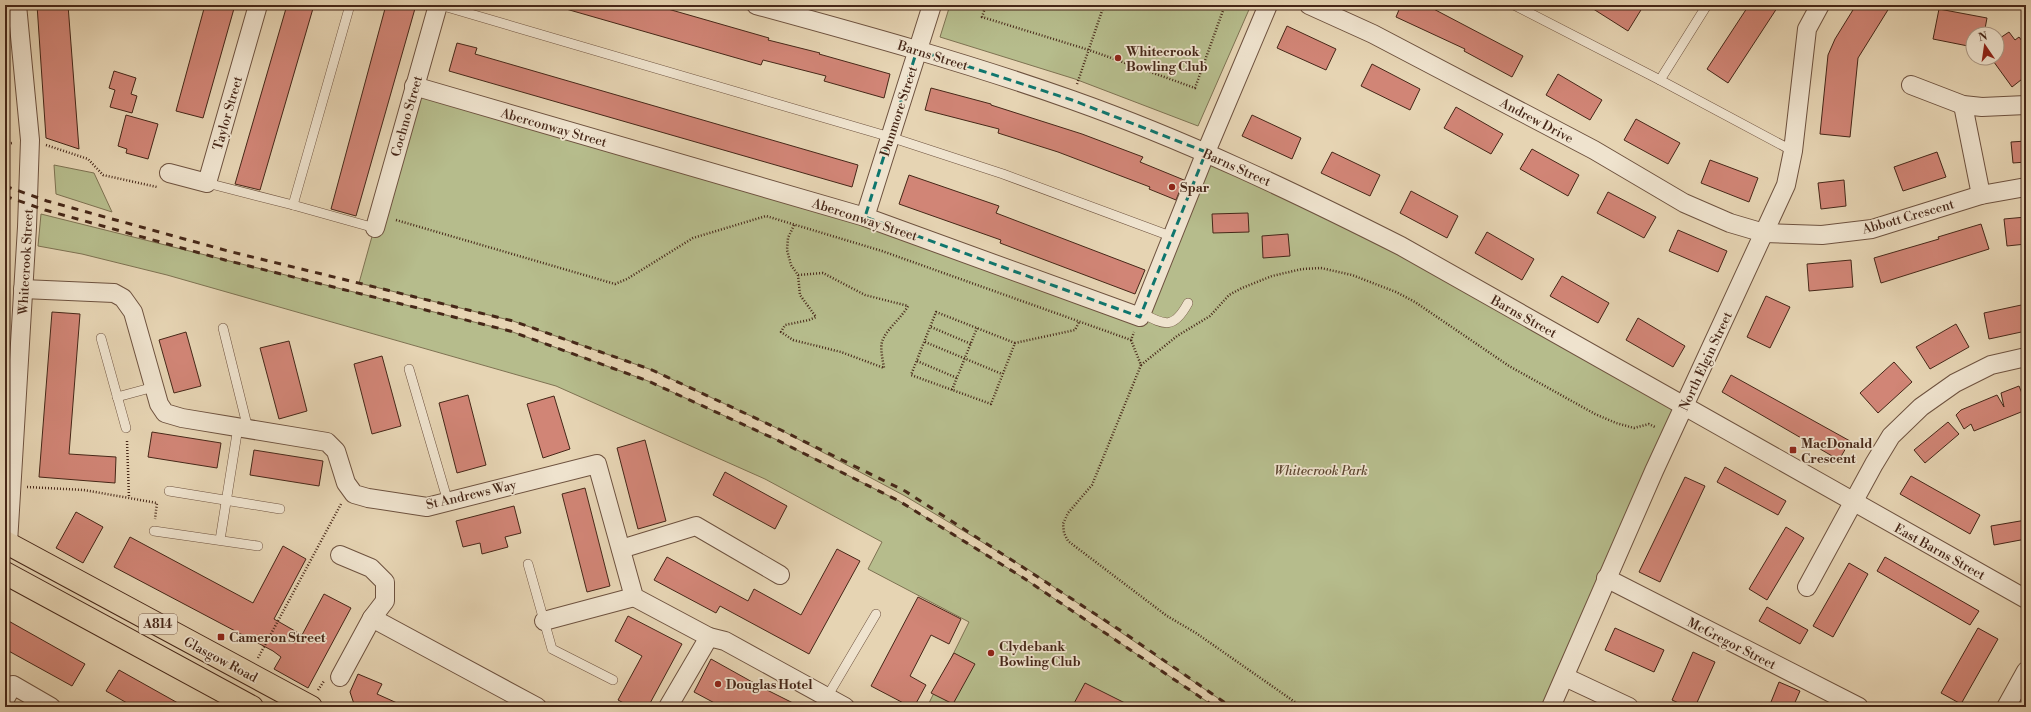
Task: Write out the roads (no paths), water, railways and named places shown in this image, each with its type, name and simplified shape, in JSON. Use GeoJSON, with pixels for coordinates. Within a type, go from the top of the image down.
{"type":"FeatureCollection","features":[{"type":"Feature","properties":{"kind":"main road","name":"Glasgow Road"},"geometry":{"type":"LineString","coordinates":[[6,542],[310,707]]}},
{"type":"Feature","properties":{"kind":"main road","name":"Glasgow Road"},"geometry":{"type":"LineString","coordinates":[[5,573],[252,707]]}},
{"type":"Feature","properties":{"kind":"street","name":"Whitecrook Street"},"geometry":{"type":"LineString","coordinates":[[6,542],[9,517],[24,289],[30,140],[17,5]]}},
{"type":"Feature","properties":{"kind":"street","name":"Taylor Street"},"geometry":{"type":"LineString","coordinates":[[207,183],[258,5]]}},
{"type":"Feature","properties":{"kind":"street","name":"Cochno Street"},"geometry":{"type":"LineString","coordinates":[[377,221],[414,86],[439,5]]}},
{"type":"Feature","properties":{"kind":"street","name":"Barns Street"},"geometry":{"type":"LineString","coordinates":[[756,5],[917,50],[1072,100],[1206,152],[1299,194],[1401,246],[1684,406]]}},
{"type":"Feature","properties":{"kind":"street","name":"Dunmore Street"},"geometry":{"type":"LineString","coordinates":[[865,217],[932,5]]}},
{"type":"Feature","properties":{"kind":"street"},"geometry":{"type":"LineString","coordinates":[[1141,315],[1206,152],[1268,5]]}},
{"type":"Feature","properties":{"kind":"street","name":"Andrew Drive"},"geometry":{"type":"LineString","coordinates":[[1309,5],[1373,34],[1573,140],[1684,203],[1730,223],[1764,233]]}},
{"type":"Feature","properties":{"kind":"street","name":"North Elgin Street"},"geometry":{"type":"LineString","coordinates":[[1551,707],[1670,434],[1786,185],[1793,151],[1807,29],[1820,5]]}},
{"type":"Feature","properties":{"kind":"street"},"geometry":{"type":"LineString","coordinates":[[1911,85],[1963,105],[1982,107],[2026,105]]}},
{"type":"Feature","properties":{"kind":"street","name":"Aberconway Street"},"geometry":{"type":"LineString","coordinates":[[414,86],[865,217],[1141,315]]}},
{"type":"Feature","properties":{"kind":"street"},"geometry":{"type":"LineString","coordinates":[[1963,105],[1981,195]]}},
{"type":"Feature","properties":{"kind":"street"},"geometry":{"type":"LineString","coordinates":[[169,173],[207,183]]}},
{"type":"Feature","properties":{"kind":"street","name":"Abbott Crescent"},"geometry":{"type":"LineString","coordinates":[[1764,233],[1822,235],[1872,229],[1981,195],[2026,187]]}},
{"type":"Feature","properties":{"kind":"street"},"geometry":{"type":"LineString","coordinates":[[24,289],[114,293],[123,298],[134,312],[159,404],[165,412],[182,418],[243,428]]}},
{"type":"Feature","properties":{"kind":"street"},"geometry":{"type":"LineString","coordinates":[[1807,587],[1853,502],[1892,436],[1922,407],[1961,380],[1991,365],[2026,357]]}},
{"type":"Feature","properties":{"kind":"street","name":"East Barns Street"},"geometry":{"type":"LineString","coordinates":[[1684,406],[2026,599]]}},
{"type":"Feature","properties":{"kind":"street","name":"St Andrews Way"},"geometry":{"type":"LineString","coordinates":[[243,428],[327,442],[336,451],[346,483],[354,494],[368,498],[427,507],[597,464],[634,597]]}},
{"type":"Feature","properties":{"kind":"street"},"geometry":{"type":"LineString","coordinates":[[621,549],[696,526],[780,575]]}},
{"type":"Feature","properties":{"kind":"street"},"geometry":{"type":"LineString","coordinates":[[340,555],[371,568],[385,582],[385,601],[372,618],[340,677]]}},
{"type":"Feature","properties":{"kind":"street","name":"McGregor Street"},"geometry":{"type":"LineString","coordinates":[[1606,578],[1859,707]]}},
{"type":"Feature","properties":{"kind":"street"},"geometry":{"type":"LineString","coordinates":[[544,621],[634,597],[709,637],[726,640],[845,707]]}},
{"type":"Feature","properties":{"kind":"street"},"geometry":{"type":"LineString","coordinates":[[372,618],[537,707]]}},
{"type":"Feature","properties":{"kind":"street"},"geometry":{"type":"LineString","coordinates":[[668,707],[709,637]]}},
{"type":"Feature","properties":{"kind":"street"},"geometry":{"type":"LineString","coordinates":[[2006,707],[2026,671]]}},
{"type":"Feature","properties":{"kind":"street"},"geometry":{"type":"LineString","coordinates":[[1565,677],[1629,707]]}},
{"type":"Feature","properties":{"kind":"street"},"geometry":{"type":"LineString","coordinates":[[5,699],[13,685],[50,707]]}},
{"type":"Feature","properties":{"kind":"lane"},"geometry":{"type":"LineString","coordinates":[[293,205],[350,5]]}},
{"type":"Feature","properties":{"kind":"lane"},"geometry":{"type":"LineString","coordinates":[[439,5],[890,137],[1003,174],[1173,237]]}},
{"type":"Feature","properties":{"kind":"lane"},"geometry":{"type":"LineString","coordinates":[[1514,5],[1660,80],[1793,151]]}},
{"type":"Feature","properties":{"kind":"lane"},"geometry":{"type":"LineString","coordinates":[[1660,80],[1707,5]]}},
{"type":"Feature","properties":{"kind":"lane"},"geometry":{"type":"LineString","coordinates":[[207,183],[293,205],[377,221]]}},
{"type":"Feature","properties":{"kind":"lane"},"geometry":{"type":"LineString","coordinates":[[1141,315],[1159,322],[1170,322],[1180,317],[1188,303]]}},
{"type":"Feature","properties":{"kind":"lane"},"geometry":{"type":"LineString","coordinates":[[220,540],[243,428],[223,328]]}},
{"type":"Feature","properties":{"kind":"lane"},"geometry":{"type":"LineString","coordinates":[[101,338],[126,428]]}},
{"type":"Feature","properties":{"kind":"lane"},"geometry":{"type":"LineString","coordinates":[[409,369],[448,502]]}},
{"type":"Feature","properties":{"kind":"lane"},"geometry":{"type":"LineString","coordinates":[[117,396],[154,387]]}},
{"type":"Feature","properties":{"kind":"lane"},"geometry":{"type":"LineString","coordinates":[[169,490],[280,509]]}},
{"type":"Feature","properties":{"kind":"lane"},"geometry":{"type":"LineString","coordinates":[[154,531],[258,546]]}},
{"type":"Feature","properties":{"kind":"lane"},"geometry":{"type":"LineString","coordinates":[[528,564],[552,649],[613,680]]}},
{"type":"Feature","properties":{"kind":"lane"},"geometry":{"type":"LineString","coordinates":[[827,697],[876,614]]}},
{"type":"Feature","properties":{"kind":"railway"},"geometry":{"type":"LineString","coordinates":[[5,186],[47,201],[228,251],[513,321],[652,370],[781,430],[905,491],[1123,632],[1231,707]]}},
{"type":"Feature","properties":{"kind":"railway"},"geometry":{"type":"LineString","coordinates":[[5,196],[45,210],[225,260],[510,331],[648,381],[775,439],[899,501],[1022,577],[1215,707]]}},
{"type":"Feature","properties":{"kind":"place","name":"Whitecrook Bowling Club"},"geometry":{"type":"Point","coordinates":[1118,58]}},
{"type":"Feature","properties":{"kind":"place","name":"Spar"},"geometry":{"type":"Point","coordinates":[1172,187]}},
{"type":"Feature","properties":{"kind":"place","name":"MacDonald Crescent"},"geometry":{"type":"Point","coordinates":[1793,450]}},
{"type":"Feature","properties":{"kind":"place","name":"Cameron Street"},"geometry":{"type":"Point","coordinates":[221,637]}},
{"type":"Feature","properties":{"kind":"place","name":"Clydebank Bowling Club"},"geometry":{"type":"Point","coordinates":[991,653]}},
{"type":"Feature","properties":{"kind":"place","name":"Douglas Hotel"},"geometry":{"type":"Point","coordinates":[718,684]}},
{"type":"Feature","properties":{"kind":"park label","name":"Whitecrook Park"},"geometry":{"type":"Point","coordinates":[1321,470]}}]}
